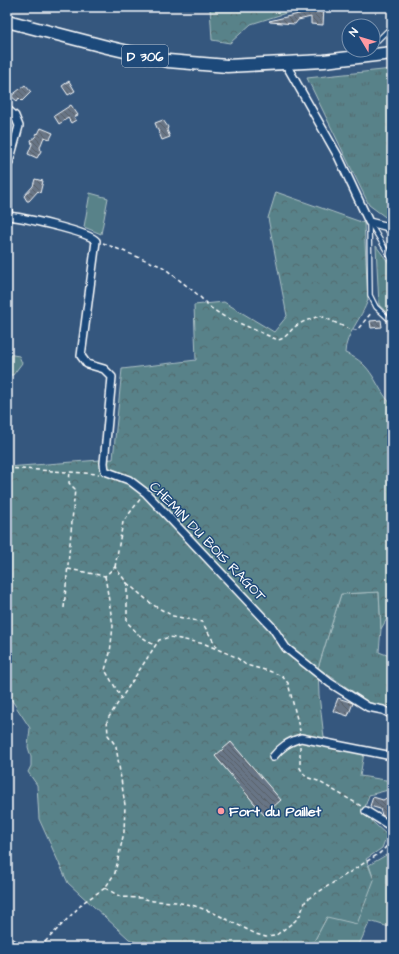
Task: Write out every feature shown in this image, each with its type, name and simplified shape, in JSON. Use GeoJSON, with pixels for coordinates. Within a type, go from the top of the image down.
{"type":"FeatureCollection","features":[{"type":"Feature","properties":{"kind":"main road","name":"D 306"},"geometry":{"type":"LineString","coordinates":[[7,13],[108,41],[167,53],[227,58],[262,58],[341,51]]}},
{"type":"Feature","properties":{"kind":"main road","name":"D 306"},"geometry":{"type":"LineString","coordinates":[[7,21],[107,48],[168,61],[227,66],[324,61],[392,53]]}},
{"type":"Feature","properties":{"kind":"main road"},"geometry":{"type":"LineString","coordinates":[[381,47],[392,46]]}},
{"type":"Feature","properties":{"kind":"street"},"geometry":{"type":"LineString","coordinates":[[287,63],[288,68],[338,156],[369,222],[377,223],[392,231]]}},
{"type":"Feature","properties":{"kind":"street"},"geometry":{"type":"LineString","coordinates":[[7,109],[15,116],[19,126],[8,166],[8,216],[66,228],[87,235],[97,243],[91,270],[81,356],[86,364],[104,369],[112,377],[104,463],[104,469],[107,473]]}},
{"type":"Feature","properties":{"kind":"street","name":"CHEMIN DU BOIS RAGOT"},"geometry":{"type":"LineString","coordinates":[[107,473],[129,480],[146,493],[272,627],[286,648],[330,683],[368,707],[383,710],[392,715]]}},
{"type":"Feature","properties":{"kind":"street"},"geometry":{"type":"LineString","coordinates":[[273,757],[281,747],[301,738],[392,756]]}},
{"type":"Feature","properties":{"kind":"street"},"geometry":{"type":"LineString","coordinates":[[366,810],[392,827]]}},
{"type":"Feature","properties":{"kind":"lane"},"geometry":{"type":"LineString","coordinates":[[381,37],[387,31],[392,30]]}},
{"type":"Feature","properties":{"kind":"lane"},"geometry":{"type":"LineString","coordinates":[[369,222],[392,260]]}},
{"type":"Feature","properties":{"kind":"lane"},"geometry":{"type":"LineString","coordinates":[[369,222],[369,291],[376,308],[392,322]]}},
{"type":"Feature","properties":{"kind":"path"},"geometry":{"type":"LineString","coordinates":[[95,240],[163,267],[197,294],[211,308],[223,316],[278,340],[283,339],[300,324],[310,318],[321,316],[349,329],[357,330],[376,308]]}},
{"type":"Feature","properties":{"kind":"path"},"geometry":{"type":"LineString","coordinates":[[7,468],[70,471],[88,474],[107,473]]}},
{"type":"Feature","properties":{"kind":"path"},"geometry":{"type":"LineString","coordinates":[[64,608],[75,489],[69,483],[70,471]]}},
{"type":"Feature","properties":{"kind":"path"},"geometry":{"type":"LineString","coordinates":[[105,576],[115,567],[123,522],[146,493]]}},
{"type":"Feature","properties":{"kind":"path"},"geometry":{"type":"LineString","coordinates":[[115,567],[126,582],[153,605],[173,616],[202,622],[218,649]]}},
{"type":"Feature","properties":{"kind":"path"},"geometry":{"type":"LineString","coordinates":[[68,569],[105,576]]}},
{"type":"Feature","properties":{"kind":"path"},"geometry":{"type":"LineString","coordinates":[[105,576],[113,626],[110,653],[105,670],[121,697]]}},
{"type":"Feature","properties":{"kind":"path"},"geometry":{"type":"LineString","coordinates":[[126,582],[127,622],[139,635],[155,646]]}},
{"type":"Feature","properties":{"kind":"path"},"geometry":{"type":"LineString","coordinates":[[40,947],[74,911],[93,895],[105,888],[115,873],[124,832],[125,805],[116,746],[108,735],[106,726],[107,720],[158,640],[170,637],[205,644],[218,649],[225,654],[236,657],[246,665],[282,676],[288,683],[302,735],[298,756],[300,768],[306,778],[318,781],[366,810]]}},
{"type":"Feature","properties":{"kind":"path"},"geometry":{"type":"LineString","coordinates":[[105,888],[121,897],[176,902],[195,906],[212,912],[256,934],[266,937],[275,936],[296,921],[306,900],[380,853],[386,847],[392,827]]}},
{"type":"Feature","properties":{"kind":"path"},"geometry":{"type":"LineString","coordinates":[[7,935],[25,947]]}},
{"type":"Feature","properties":{"kind":"green space"},"geometry":{"type":"Polygon","coordinates":[[[305,7],[251,24],[230,43],[212,40],[210,8],[305,7]]]}},
{"type":"Feature","properties":{"kind":"green space"},"geometry":{"type":"Polygon","coordinates":[[[392,69],[392,222],[369,205],[307,78],[392,69]]]}},
{"type":"Feature","properties":{"kind":"green space"},"geometry":{"type":"Polygon","coordinates":[[[276,192],[364,223],[368,300],[351,333],[345,353],[355,358],[368,369],[392,405],[392,610],[381,629],[379,592],[341,594],[318,668],[319,695],[325,746],[364,753],[360,776],[392,781],[392,789],[369,795],[363,813],[387,835],[382,848],[366,859],[374,880],[357,924],[327,917],[311,947],[146,947],[129,939],[68,883],[39,819],[37,785],[28,772],[31,766],[31,757],[28,747],[30,728],[7,693],[7,467],[113,459],[122,369],[196,360],[194,305],[224,302],[274,332],[287,316],[268,218],[276,192]]]}},
{"type":"Feature","properties":{"kind":"green space"},"geometry":{"type":"Polygon","coordinates":[[[90,193],[108,198],[101,234],[84,227],[90,193]]]}},
{"type":"Feature","properties":{"kind":"green space"},"geometry":{"type":"Polygon","coordinates":[[[376,246],[392,267],[392,317],[379,305],[376,246]]]}},
{"type":"Feature","properties":{"kind":"green space"},"geometry":{"type":"Polygon","coordinates":[[[7,354],[19,356],[22,363],[13,375],[7,375],[7,354]]]}},
{"type":"Feature","properties":{"kind":"green space"},"geometry":{"type":"Polygon","coordinates":[[[379,592],[381,629],[379,652],[392,657],[392,709],[370,703],[318,668],[341,594],[379,592]]]}},
{"type":"Feature","properties":{"kind":"green space"},"geometry":{"type":"Polygon","coordinates":[[[392,844],[392,928],[370,921],[358,947],[311,947],[327,917],[374,880],[369,865],[388,854],[392,844]]]}},
{"type":"Feature","properties":{"kind":"building"},"geometry":{"type":"Polygon","coordinates":[[[324,8],[323,25],[311,24],[311,17],[298,20],[295,24],[269,21],[324,8]]]}},
{"type":"Feature","properties":{"kind":"building"},"geometry":{"type":"Polygon","coordinates":[[[69,81],[75,91],[68,95],[62,86],[69,81]]]}},
{"type":"Feature","properties":{"kind":"building"},"geometry":{"type":"Polygon","coordinates":[[[25,85],[31,92],[22,101],[19,98],[17,101],[11,96],[25,85]]]}},
{"type":"Feature","properties":{"kind":"building"},"geometry":{"type":"Polygon","coordinates":[[[71,105],[78,115],[74,117],[76,120],[71,123],[68,118],[59,124],[54,116],[71,105]]]}},
{"type":"Feature","properties":{"kind":"building"},"geometry":{"type":"Polygon","coordinates":[[[163,120],[168,127],[167,130],[170,137],[162,140],[155,123],[163,120]]]}},
{"type":"Feature","properties":{"kind":"building"},"geometry":{"type":"Polygon","coordinates":[[[41,128],[53,133],[50,139],[44,137],[40,147],[41,151],[37,158],[28,154],[32,144],[31,140],[37,133],[38,134],[41,128]]]}},
{"type":"Feature","properties":{"kind":"building"},"geometry":{"type":"Polygon","coordinates":[[[35,179],[43,181],[40,193],[38,191],[29,201],[27,201],[24,196],[33,186],[35,179]]]}},
{"type":"Feature","properties":{"kind":"building"},"geometry":{"type":"Polygon","coordinates":[[[381,320],[382,327],[371,328],[370,321],[381,320]]]}},
{"type":"Feature","properties":{"kind":"building"},"geometry":{"type":"Polygon","coordinates":[[[338,698],[353,703],[348,716],[333,711],[338,698]]]}},
{"type":"Feature","properties":{"kind":"building"},"geometry":{"type":"Polygon","coordinates":[[[231,742],[281,800],[264,815],[215,756],[231,742]]]}},
{"type":"Feature","properties":{"kind":"building"},"geometry":{"type":"Polygon","coordinates":[[[392,795],[392,821],[382,815],[380,809],[370,806],[373,797],[383,800],[392,795]]]}},
{"type":"Feature","properties":{"kind":"place","name":"Fort du Paillet"},"geometry":{"type":"Point","coordinates":[221,811]}}]}
